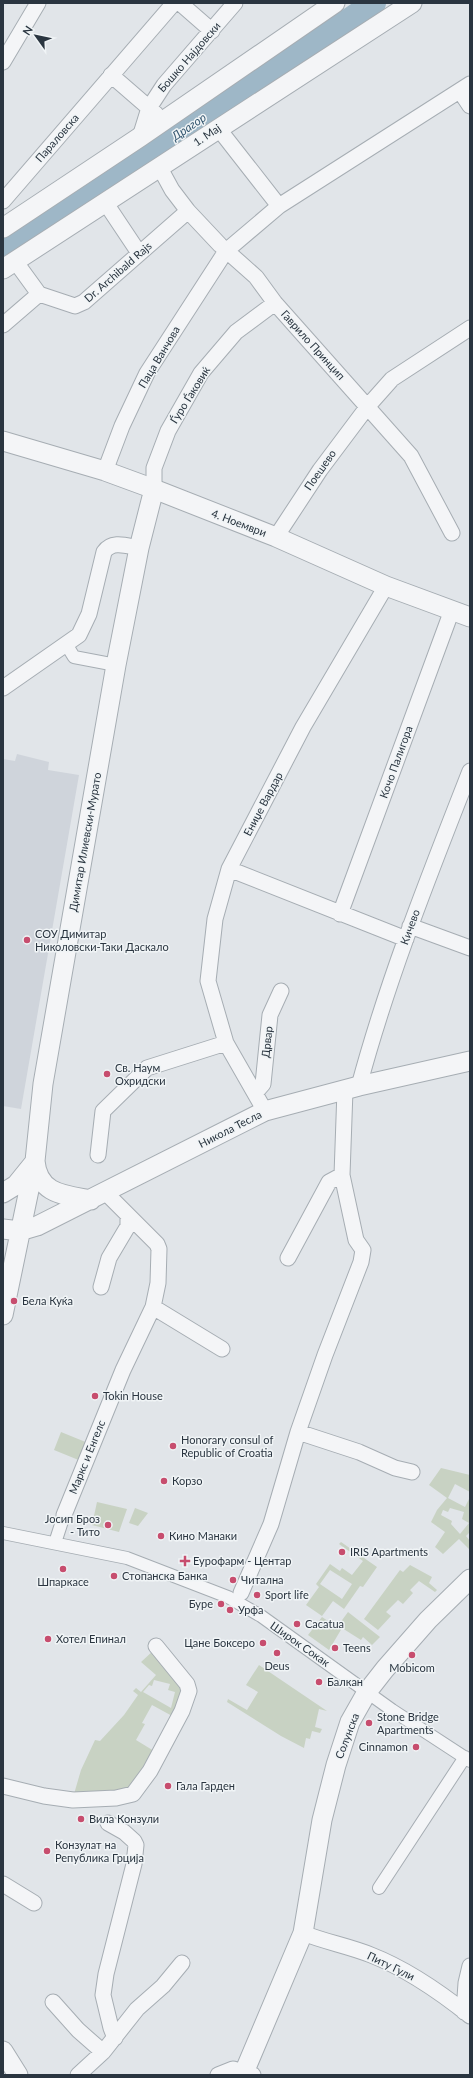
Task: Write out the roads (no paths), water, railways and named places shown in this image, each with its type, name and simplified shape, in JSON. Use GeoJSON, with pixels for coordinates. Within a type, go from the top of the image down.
{"type":"FeatureCollection","features":[{"type":"Feature","properties":{"kind":"street"},"geometry":{"type":"LineString","coordinates":[[3,62],[38,3]]}},
{"type":"Feature","properties":{"kind":"street","name":"Параловска"},"geometry":{"type":"LineString","coordinates":[[3,201],[174,3]]}},
{"type":"Feature","properties":{"kind":"street"},"geometry":{"type":"LineString","coordinates":[[180,3],[212,31]]}},
{"type":"Feature","properties":{"kind":"street","name":"Бошко Најдовски"},"geometry":{"type":"LineString","coordinates":[[140,137],[149,108],[164,85],[235,3]]}},
{"type":"Feature","properties":{"kind":"street"},"geometry":{"type":"LineString","coordinates":[[3,228],[164,121],[335,3]]}},
{"type":"Feature","properties":{"kind":"street","name":"1. Мај"},"geometry":{"type":"LineString","coordinates":[[9,265],[412,3]]}},
{"type":"Feature","properties":{"kind":"street"},"geometry":{"type":"LineString","coordinates":[[111,75],[164,121]]}},
{"type":"Feature","properties":{"kind":"street"},"geometry":{"type":"LineString","coordinates":[[465,87],[470,106]]}},
{"type":"Feature","properties":{"kind":"street","name":"Паца Ванчова"},"geometry":{"type":"LineString","coordinates":[[106,471],[122,426],[147,373],[226,251],[279,206],[465,87]]}},
{"type":"Feature","properties":{"kind":"street"},"geometry":{"type":"LineString","coordinates":[[218,128],[279,206]]}},
{"type":"Feature","properties":{"kind":"street","name":"Гаврило Принцип"},"geometry":{"type":"LineString","coordinates":[[160,168],[172,190],[188,211],[226,251],[256,277],[275,303],[411,456],[452,534]]}},
{"type":"Feature","properties":{"kind":"street"},"geometry":{"type":"LineString","coordinates":[[105,202],[139,253]]}},
{"type":"Feature","properties":{"kind":"street","name":"Dr. Archibald Rajs"},"geometry":{"type":"LineString","coordinates":[[39,294],[75,306],[84,302],[188,211]]}},
{"type":"Feature","properties":{"kind":"street"},"geometry":{"type":"LineString","coordinates":[[3,325],[39,294],[9,265]]}},
{"type":"Feature","properties":{"kind":"street","name":"Ѓуро Ѓаковиќ"},"geometry":{"type":"LineString","coordinates":[[154,489],[154,468],[168,431],[201,373],[236,332],[275,303]]}},
{"type":"Feature","properties":{"kind":"street","name":"Поешево"},"geometry":{"type":"LineString","coordinates":[[276,537],[320,470],[368,406],[392,379],[470,328]]}},
{"type":"Feature","properties":{"kind":"street","name":"4. Ноември"},"geometry":{"type":"LineString","coordinates":[[3,442],[106,471],[276,537],[386,586],[470,617]]}},
{"type":"Feature","properties":{"kind":"street","name":"Димитар Илиевски-Мурато"},"geometry":{"type":"LineString","coordinates":[[3,1315],[12,1230],[35,1161],[43,1084],[116,665],[140,548],[154,489]]}},
{"type":"Feature","properties":{"kind":"street"},"geometry":{"type":"LineString","coordinates":[[3,688],[80,635],[89,614],[104,552],[108,546],[114,545],[140,548]]}},
{"type":"Feature","properties":{"kind":"street","name":"Ениџе Вардар"},"geometry":{"type":"LineString","coordinates":[[265,1111],[256,1092],[226,1042],[208,981],[215,919],[228,869],[303,727],[386,586]]}},
{"type":"Feature","properties":{"kind":"street","name":"Кочо Палигора"},"geometry":{"type":"LineString","coordinates":[[340,914],[452,610]]}},
{"type":"Feature","properties":{"kind":"street"},"geometry":{"type":"LineString","coordinates":[[66,644],[74,657],[116,665]]}},
{"type":"Feature","properties":{"kind":"street","name":"Кичево"},"geometry":{"type":"LineString","coordinates":[[241,1593],[271,1524],[298,1432],[325,1355],[361,1262],[363,1250],[356,1240],[342,1175],[352,1088],[408,933],[470,771]]}},
{"type":"Feature","properties":{"kind":"street"},"geometry":{"type":"LineString","coordinates":[[228,869],[340,914],[470,948]]}},
{"type":"Feature","properties":{"kind":"street","name":"Дрвар"},"geometry":{"type":"LineString","coordinates":[[256,1092],[263,1084],[270,1015],[281,991]]}},
{"type":"Feature","properties":{"kind":"street"},"geometry":{"type":"LineString","coordinates":[[98,1155],[103,1111],[147,1068],[226,1042]]}},
{"type":"Feature","properties":{"kind":"street","name":"Никола Тесла"},"geometry":{"type":"LineString","coordinates":[[12,1230],[37,1226],[265,1111],[352,1088],[470,1061]]}},
{"type":"Feature","properties":{"kind":"street"},"geometry":{"type":"LineString","coordinates":[[3,1193],[16,1185],[35,1161]]}},
{"type":"Feature","properties":{"kind":"street"},"geometry":{"type":"LineString","coordinates":[[35,1161],[39,1179],[48,1188],[71,1196],[98,1196]]}},
{"type":"Feature","properties":{"kind":"street"},"geometry":{"type":"LineString","coordinates":[[288,1258],[329,1182],[342,1175]]}},
{"type":"Feature","properties":{"kind":"street","name":"Маркс и Енгелс"},"geometry":{"type":"LineString","coordinates":[[55,1543],[64,1515],[123,1370],[153,1307],[158,1283],[158,1247],[128,1215],[98,1196]]}},
{"type":"Feature","properties":{"kind":"street"},"geometry":{"type":"LineString","coordinates":[[101,1287],[108,1258],[128,1226],[128,1215]]}},
{"type":"Feature","properties":{"kind":"street"},"geometry":{"type":"LineString","coordinates":[[153,1307],[222,1349]]}},
{"type":"Feature","properties":{"kind":"street"},"geometry":{"type":"LineString","coordinates":[[298,1432],[359,1452],[395,1468],[412,1472]]}},
{"type":"Feature","properties":{"kind":"street","name":"Широк Сокак"},"geometry":{"type":"LineString","coordinates":[[3,1533],[127,1558],[228,1597],[261,1616],[367,1692],[468,1759],[379,1888]]}},
{"type":"Feature","properties":{"kind":"street","name":"Солунска"},"geometry":{"type":"LineString","coordinates":[[250,2074],[309,1935],[316,1855],[330,1785],[347,1729],[367,1692],[412,1637],[470,1579]]}},
{"type":"Feature","properties":{"kind":"street"},"geometry":{"type":"LineString","coordinates":[[3,1786],[44,1796],[73,1800],[116,1798],[135,1792],[150,1771],[182,1711],[190,1691],[187,1684],[156,1646]]}},
{"type":"Feature","properties":{"kind":"street"},"geometry":{"type":"LineString","coordinates":[[108,1823],[124,1832],[134,1841],[136,1845],[134,1864],[106,1974],[103,1995],[115,2038]]}},
{"type":"Feature","properties":{"kind":"street"},"geometry":{"type":"LineString","coordinates":[[3,1884],[34,1903]]}},
{"type":"Feature","properties":{"kind":"street","name":"Питу Гули"},"geometry":{"type":"LineString","coordinates":[[309,1935],[371,1955],[403,1970],[467,2014]]}},
{"type":"Feature","properties":{"kind":"street"},"geometry":{"type":"LineString","coordinates":[[78,2075],[103,2052],[136,2009],[163,1986],[182,1963]]}},
{"type":"Feature","properties":{"kind":"street"},"geometry":{"type":"LineString","coordinates":[[467,2014],[466,1982],[470,1966]]}},
{"type":"Feature","properties":{"kind":"street"},"geometry":{"type":"LineString","coordinates":[[53,2002],[78,2030],[103,2052]]}},
{"type":"Feature","properties":{"kind":"street"},"geometry":{"type":"LineString","coordinates":[[3,2051],[18,2075]]}},
{"type":"Feature","properties":{"kind":"street"},"geometry":{"type":"LineString","coordinates":[[218,2075],[229,2069],[250,2074]]}},
{"type":"Feature","properties":{"kind":"waterway","name":"Драгор"},"geometry":{"type":"LineString","coordinates":[[3,251],[215,111],[374,3]]}},
{"type":"Feature","properties":{"kind":"place","name":"СОУ Димитар Николовски-Таки Даскало"},"geometry":{"type":"Point","coordinates":[27,940]}},
{"type":"Feature","properties":{"kind":"place","name":"Св. Наум Охридски"},"geometry":{"type":"Point","coordinates":[107,1074]}},
{"type":"Feature","properties":{"kind":"place","name":"Бела Куќа"},"geometry":{"type":"Point","coordinates":[14,1301]}},
{"type":"Feature","properties":{"kind":"place","name":"Tokin House"},"geometry":{"type":"Point","coordinates":[95,1396]}},
{"type":"Feature","properties":{"kind":"place","name":"Honorary consul of Republic of Croatia"},"geometry":{"type":"Point","coordinates":[173,1446]}},
{"type":"Feature","properties":{"kind":"place","name":"Корзо"},"geometry":{"type":"Point","coordinates":[164,1481]}},
{"type":"Feature","properties":{"kind":"place","name":"Јосип Броз - Тито"},"geometry":{"type":"Point","coordinates":[108,1525]}},
{"type":"Feature","properties":{"kind":"place","name":"Кино Манаки"},"geometry":{"type":"Point","coordinates":[161,1536]}},
{"type":"Feature","properties":{"kind":"place","name":"IRIS Apartments"},"geometry":{"type":"Point","coordinates":[342,1552]}},
{"type":"Feature","properties":{"kind":"place","name":"Еурофарм - Центар"},"geometry":{"type":"Point","coordinates":[185,1561]}},
{"type":"Feature","properties":{"kind":"place","name":"Шпаркасе"},"geometry":{"type":"Point","coordinates":[63,1569]}},
{"type":"Feature","properties":{"kind":"place","name":"Стопанска Банка"},"geometry":{"type":"Point","coordinates":[114,1576]}},
{"type":"Feature","properties":{"kind":"place","name":"Читална"},"geometry":{"type":"Point","coordinates":[233,1580]}},
{"type":"Feature","properties":{"kind":"place","name":"Sport life"},"geometry":{"type":"Point","coordinates":[257,1595]}},
{"type":"Feature","properties":{"kind":"place","name":"Буре"},"geometry":{"type":"Point","coordinates":[221,1604]}},
{"type":"Feature","properties":{"kind":"place","name":"Урфа"},"geometry":{"type":"Point","coordinates":[230,1610]}},
{"type":"Feature","properties":{"kind":"place","name":"Cacatua"},"geometry":{"type":"Point","coordinates":[297,1624]}},
{"type":"Feature","properties":{"kind":"place","name":"Хотел Епинал"},"geometry":{"type":"Point","coordinates":[48,1639]}},
{"type":"Feature","properties":{"kind":"place","name":"Цане Боксеро"},"geometry":{"type":"Point","coordinates":[263,1643]}},
{"type":"Feature","properties":{"kind":"place","name":"Teens"},"geometry":{"type":"Point","coordinates":[335,1648]}},
{"type":"Feature","properties":{"kind":"place","name":"Deus"},"geometry":{"type":"Point","coordinates":[277,1653]}},
{"type":"Feature","properties":{"kind":"place","name":"Mobicom"},"geometry":{"type":"Point","coordinates":[412,1655]}},
{"type":"Feature","properties":{"kind":"place","name":"Балкан"},"geometry":{"type":"Point","coordinates":[319,1682]}},
{"type":"Feature","properties":{"kind":"place","name":"Stone Bridge Apartments"},"geometry":{"type":"Point","coordinates":[369,1723]}},
{"type":"Feature","properties":{"kind":"place","name":"Cinnamon"},"geometry":{"type":"Point","coordinates":[416,1747]}},
{"type":"Feature","properties":{"kind":"place","name":"Гала Гарден"},"geometry":{"type":"Point","coordinates":[168,1786]}},
{"type":"Feature","properties":{"kind":"place","name":"Вила Конзули"},"geometry":{"type":"Point","coordinates":[81,1819]}},
{"type":"Feature","properties":{"kind":"place","name":"Конзулат на Република Грција"},"geometry":{"type":"Point","coordinates":[47,1851]}}]}
